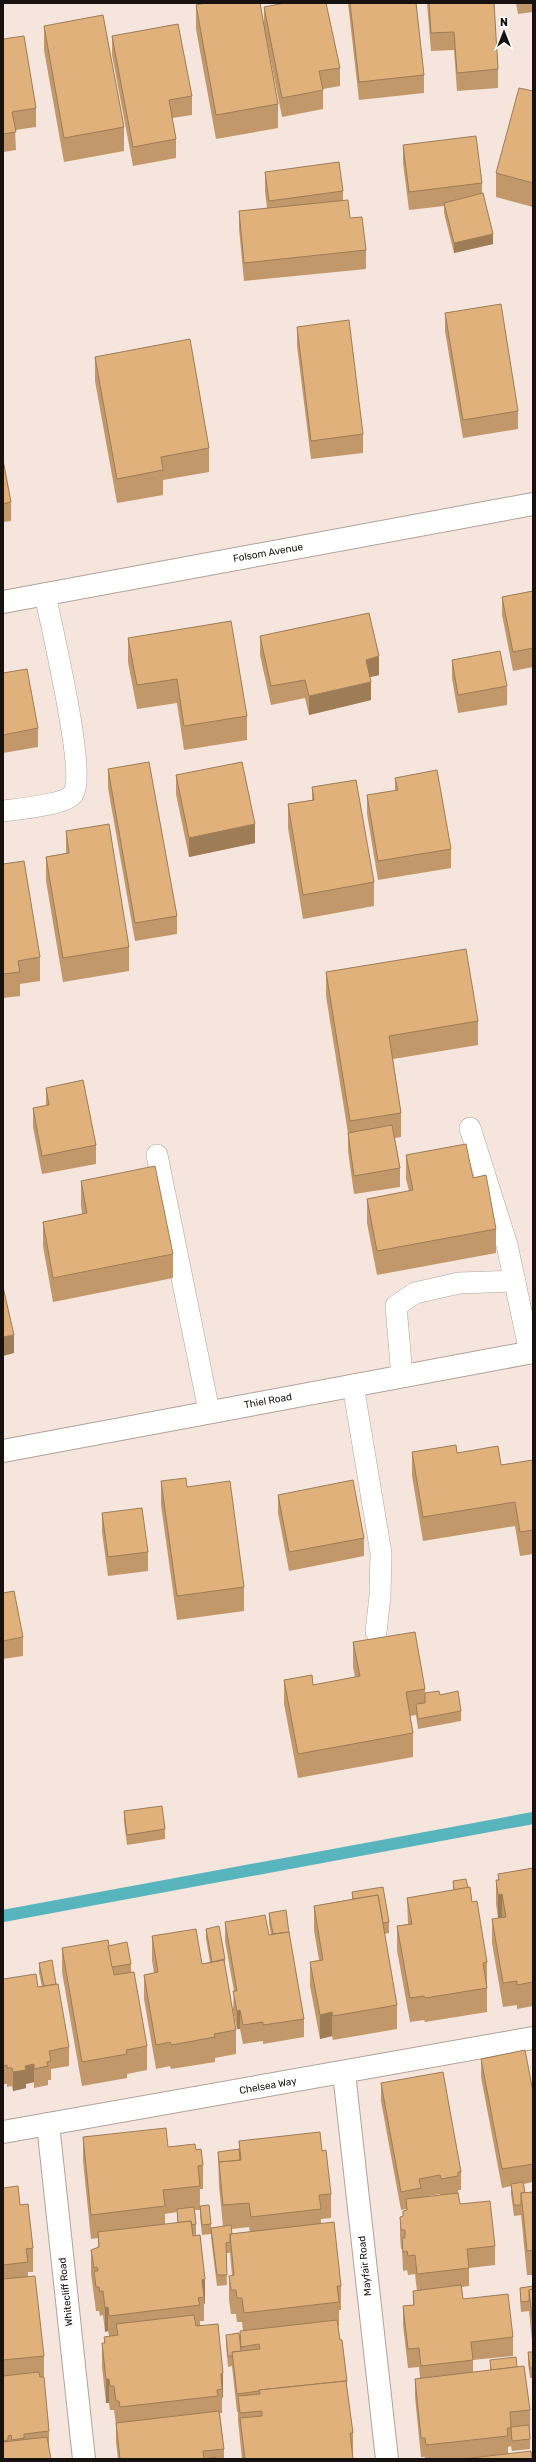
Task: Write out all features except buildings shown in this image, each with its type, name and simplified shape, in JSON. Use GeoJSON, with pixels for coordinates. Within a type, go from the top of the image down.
{"type":"FeatureCollection","features":[{"type":"Feature","properties":{"kind":"street","name":"Folsom Avenue"},"geometry":{"type":"LineString","coordinates":[[3,602],[533,504]]}},
{"type":"Feature","properties":{"kind":"street","name":"Thiel Road"},"geometry":{"type":"LineString","coordinates":[[3,1451],[209,1411],[532,1352]]}},
{"type":"Feature","properties":{"kind":"street","name":"Chelsea Way"},"geometry":{"type":"LineString","coordinates":[[3,2132],[344,2073],[533,2038]]}},
{"type":"Feature","properties":{"kind":"street","name":"Mayfair Road"},"geometry":{"type":"LineString","coordinates":[[344,2073],[387,2459]]}},
{"type":"Feature","properties":{"kind":"street","name":"Whitecliff Road"},"geometry":{"type":"LineString","coordinates":[[48,2124],[84,2459]]}},
{"type":"Feature","properties":{"kind":"lane"},"geometry":{"type":"LineString","coordinates":[[3,811],[63,800],[72,794],[76,785],[77,776],[71,728],[45,594]]}},
{"type":"Feature","properties":{"kind":"lane"},"geometry":{"type":"LineString","coordinates":[[470,1128],[507,1245],[532,1352]]}},
{"type":"Feature","properties":{"kind":"lane"},"geometry":{"type":"LineString","coordinates":[[157,1154],[209,1411]]}},
{"type":"Feature","properties":{"kind":"lane"},"geometry":{"type":"LineString","coordinates":[[402,1376],[396,1306],[415,1293],[459,1283],[515,1281]]}},
{"type":"Feature","properties":{"kind":"lane"},"geometry":{"type":"LineString","coordinates":[[353,1385],[381,1553],[380,1596],[376,1632]]}},
{"type":"Feature","properties":{"kind":"waterway"},"geometry":{"type":"LineString","coordinates":[[3,1916],[533,1818]]}}]}
